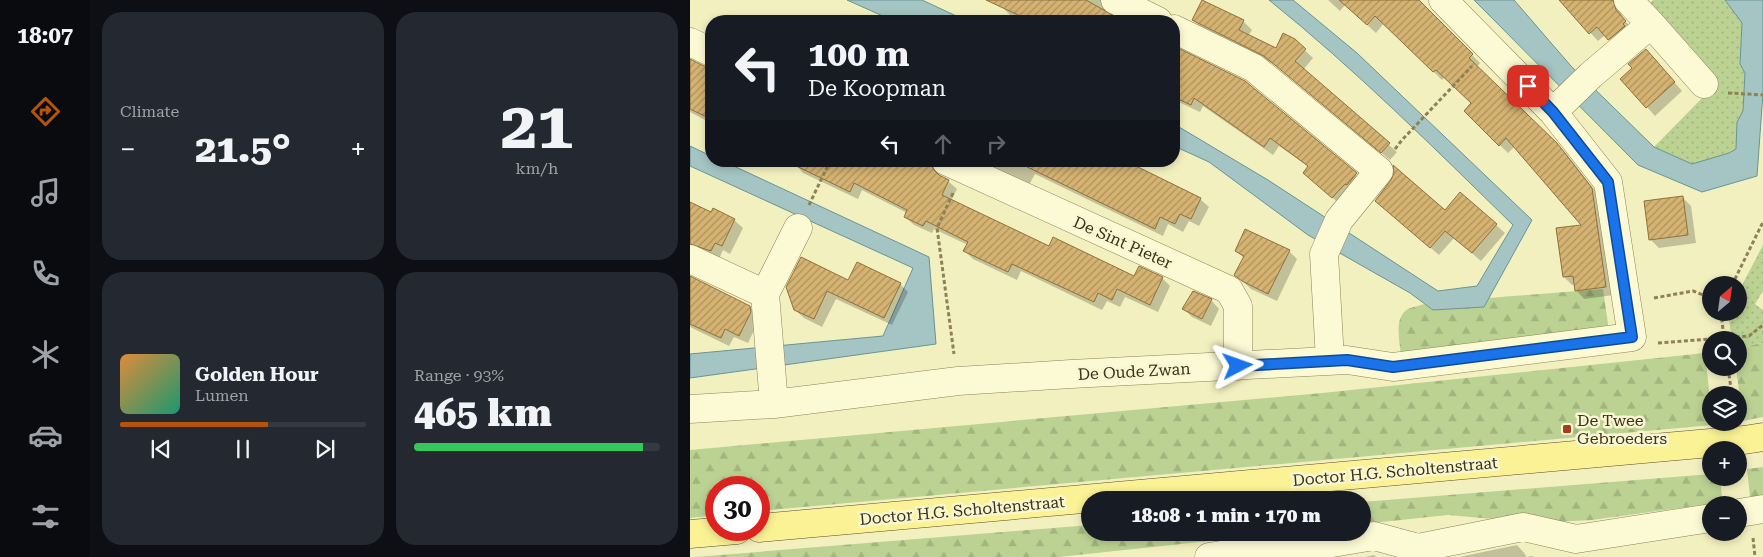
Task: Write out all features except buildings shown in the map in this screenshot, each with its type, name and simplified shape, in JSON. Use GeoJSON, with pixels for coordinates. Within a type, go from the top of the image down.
{"type":"FeatureCollection","features":[{"type":"Feature","properties":{"kind":"main road","name":"Doctor H.G. Scholtenstraat"},"geometry":{"type":"LineString","coordinates":[[770,527],[1763,437]]}},
{"type":"Feature","properties":{"kind":"main road"},"geometry":{"type":"LineString","coordinates":[[690,534],[705,533]]}},
{"type":"Feature","properties":{"kind":"street"},"geometry":{"type":"LineString","coordinates":[[1115,0],[1146,15]]}},
{"type":"Feature","properties":{"kind":"street"},"geometry":{"type":"LineString","coordinates":[[1443,0],[1490,48],[1559,106],[1608,182],[1632,337]]}},
{"type":"Feature","properties":{"kind":"street"},"geometry":{"type":"LineString","coordinates":[[1628,0],[1704,84]]}},
{"type":"Feature","properties":{"kind":"street"},"geometry":{"type":"LineString","coordinates":[[1559,106],[1591,75],[1650,24]]}},
{"type":"Feature","properties":{"kind":"street"},"geometry":{"type":"LineString","coordinates":[[1180,32],[1254,68],[1379,171],[1339,220],[1324,254],[1330,360]]}},
{"type":"Feature","properties":{"kind":"street"},"geometry":{"type":"LineString","coordinates":[[690,42],[705,49]]}},
{"type":"Feature","properties":{"kind":"street","name":"De Sint Pieter"},"geometry":{"type":"LineString","coordinates":[[959,167],[1229,290],[1238,306],[1238,366]]}},
{"type":"Feature","properties":{"kind":"street"},"geometry":{"type":"LineString","coordinates":[[774,404],[765,294],[798,228]]}},
{"type":"Feature","properties":{"kind":"street"},"geometry":{"type":"LineString","coordinates":[[690,259],[765,294]]}},
{"type":"Feature","properties":{"kind":"street","name":"De Oude Zwan"},"geometry":{"type":"LineString","coordinates":[[690,409],[774,404],[958,381],[1330,360],[1347,360],[1393,367],[1632,337]]}},
{"type":"Feature","properties":{"kind":"street"},"geometry":{"type":"LineString","coordinates":[[1747,512],[1763,509]]}},
{"type":"Feature","properties":{"kind":"street"},"geometry":{"type":"LineString","coordinates":[[1209,557],[1276,546],[1308,546],[1374,536],[1418,548],[1524,527],[1578,548],[1702,520]]}},
{"type":"Feature","properties":{"kind":"path"},"geometry":{"type":"LineString","coordinates":[[1402,140],[1490,48]]}},
{"type":"Feature","properties":{"kind":"path"},"geometry":{"type":"LineString","coordinates":[[1734,93],[1763,96]]}},
{"type":"Feature","properties":{"kind":"path"},"geometry":{"type":"LineString","coordinates":[[815,192],[827,167]]}},
{"type":"Feature","properties":{"kind":"path"},"geometry":{"type":"LineString","coordinates":[[954,167],[937,228],[958,381]]}},
{"type":"Feature","properties":{"kind":"path"},"geometry":{"type":"LineString","coordinates":[[1736,276],[1763,222]]}},
{"type":"Feature","properties":{"kind":"path"},"geometry":{"type":"LineString","coordinates":[[1628,303],[1693,291],[1702,294]]}},
{"type":"Feature","properties":{"kind":"path"},"geometry":{"type":"LineString","coordinates":[[1747,336],[1763,325]]}},
{"type":"Feature","properties":{"kind":"path"},"geometry":{"type":"LineString","coordinates":[[1632,337],[1645,344],[1702,340]]}},
{"type":"Feature","properties":{"kind":"green space"},"geometry":{"type":"Polygon","coordinates":[[[1653,0],[1725,0],[1742,23],[1740,64],[1745,73],[1743,111],[1737,122],[1736,149],[1729,153],[1692,164],[1654,147],[1704,96],[1713,96],[1714,90],[1644,10],[1653,0]]]}},
{"type":"Feature","properties":{"kind":"green space"},"geometry":{"type":"Polygon","coordinates":[[[1763,245],[1763,291],[1755,304],[1763,310],[1763,343],[1747,346],[1747,331],[1731,331],[1729,321],[1748,321],[1747,276],[1763,245]]]}},
{"type":"Feature","properties":{"kind":"green space"},"geometry":{"type":"Polygon","coordinates":[[[1603,289],[1609,331],[1401,356],[1398,330],[1400,318],[1403,313],[1411,308],[1424,304],[1433,310],[1484,307],[1489,298],[1603,289]]]}},
{"type":"Feature","properties":{"kind":"green space"},"geometry":{"type":"Polygon","coordinates":[[[1763,343],[1763,417],[1747,420],[1747,386],[1738,386],[1737,376],[1747,376],[1747,346],[1763,343]]]}},
{"type":"Feature","properties":{"kind":"green space"},"geometry":{"type":"Polygon","coordinates":[[[1702,353],[1702,376],[1708,376],[1709,386],[1702,386],[1702,426],[770,510],[770,476],[705,476],[705,516],[690,518],[690,450],[1322,393],[1702,353]]]}},
{"type":"Feature","properties":{"kind":"green space"},"geometry":{"type":"Polygon","coordinates":[[[1763,467],[1763,497],[1750,497],[1747,469],[1763,467]]]}},
{"type":"Feature","properties":{"kind":"green space"},"geometry":{"type":"Polygon","coordinates":[[[1702,475],[1702,486],[1721,486],[1722,496],[1702,496],[1702,505],[1592,520],[1537,523],[1448,515],[1371,523],[1371,501],[1702,475]]]}},
{"type":"Feature","properties":{"kind":"green space"},"geometry":{"type":"Polygon","coordinates":[[[1081,526],[1081,541],[1209,541],[1059,557],[695,557],[1081,526]]]}},
{"type":"Feature","properties":{"kind":"water"},"geometry":{"type":"Polygon","coordinates":[[[847,0],[922,0],[954,15],[881,15],[847,0]]]}},
{"type":"Feature","properties":{"kind":"water"},"geometry":{"type":"Polygon","coordinates":[[[1269,0],[1293,0],[1357,53],[1532,220],[1484,307],[1433,310],[1410,293],[1308,235],[1209,162],[1180,149],[1180,128],[1268,180],[1438,291],[1477,286],[1513,225],[1424,138],[1301,26],[1269,0]]]}},
{"type":"Feature","properties":{"kind":"water"},"geometry":{"type":"Polygon","coordinates":[[[1474,0],[1514,0],[1571,66],[1654,147],[1692,164],[1729,153],[1736,149],[1737,122],[1743,111],[1745,73],[1740,64],[1742,23],[1725,0],[1763,0],[1763,93],[1757,176],[1702,192],[1638,165],[1474,0]]]}},
{"type":"Feature","properties":{"kind":"water"},"geometry":{"type":"Polygon","coordinates":[[[690,146],[705,153],[705,167],[736,167],[929,257],[936,344],[690,378],[690,354],[883,336],[913,268],[690,166],[690,146]]]}},
{"type":"Feature","properties":{"kind":"place","name":"De Twee Gebroeders"},"geometry":{"type":"Point","coordinates":[1567,429]}},
{"type":"Feature","properties":{"kind":"route"},"geometry":{"type":"LineString","coordinates":[[1238,366],[1347,360],[1393,367],[1632,337],[1608,182],[1553,112],[1528,86]]}}]}
